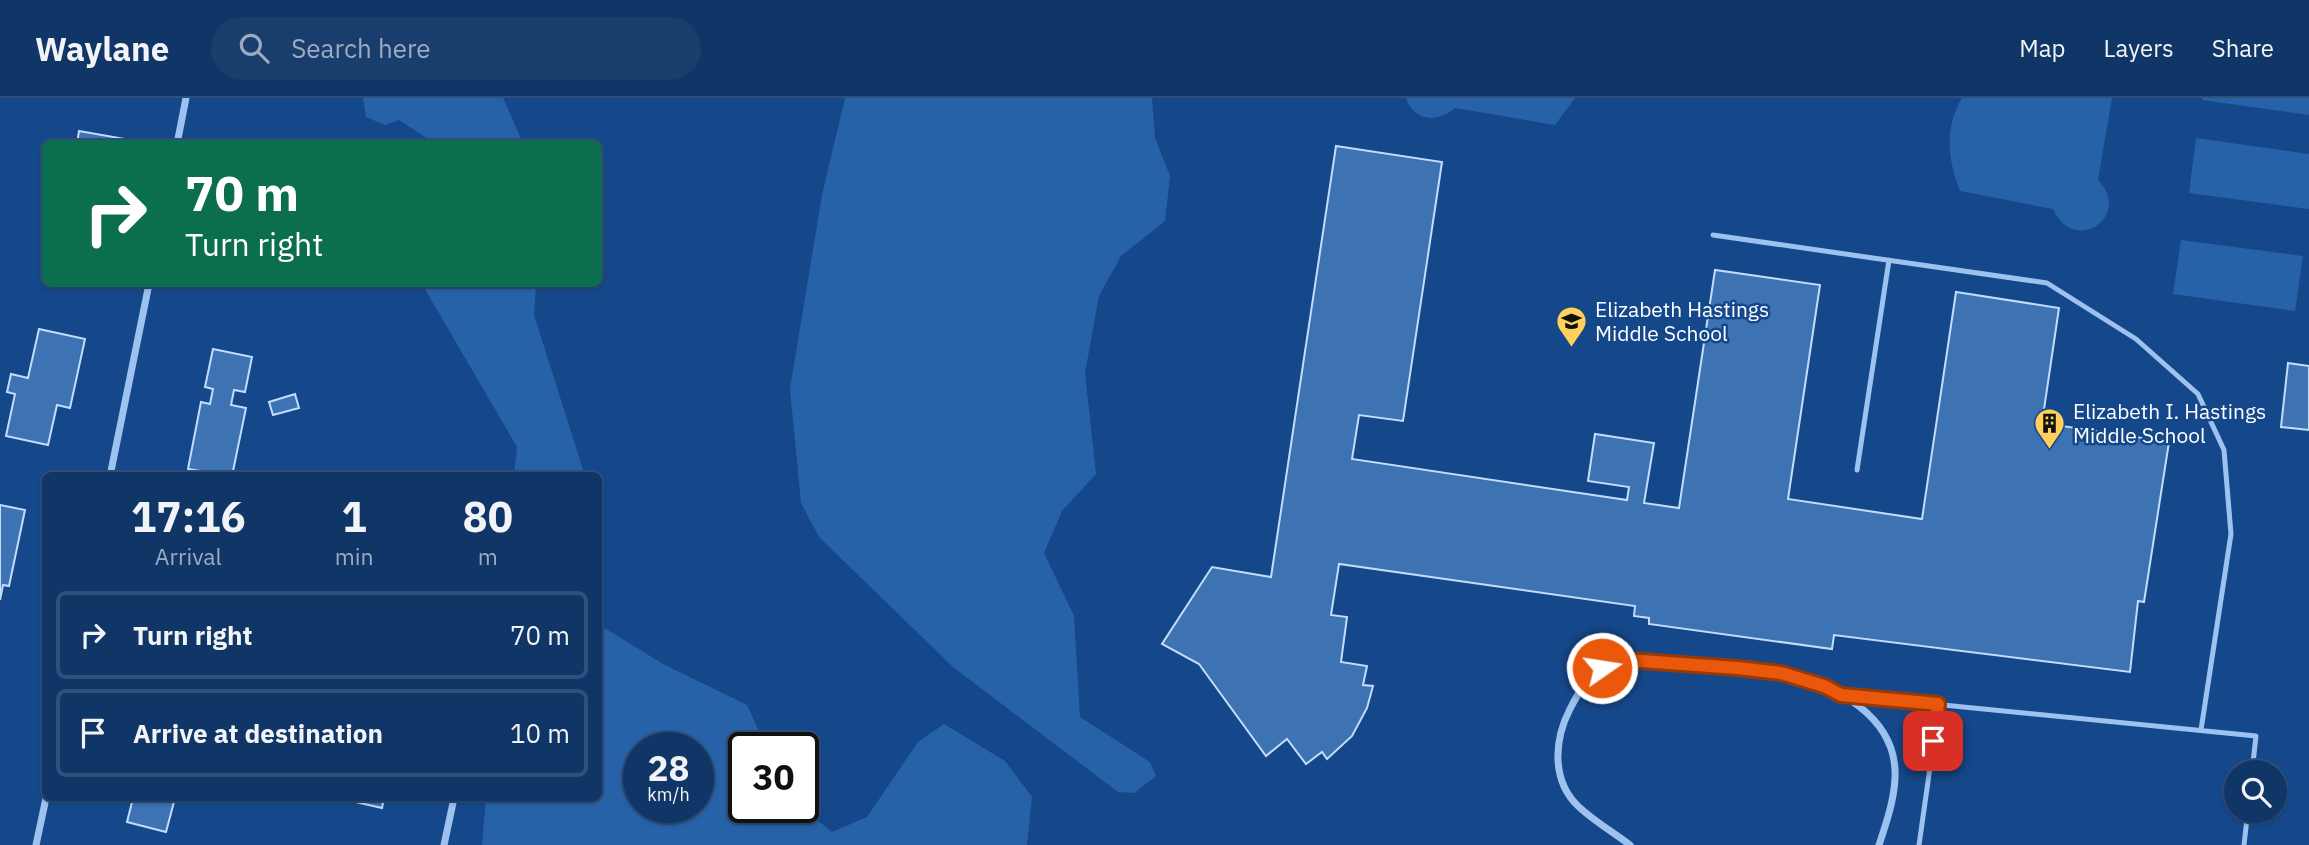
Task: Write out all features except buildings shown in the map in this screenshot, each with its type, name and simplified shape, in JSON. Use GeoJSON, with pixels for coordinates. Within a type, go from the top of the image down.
{"type":"FeatureCollection","features":[{"type":"Feature","properties":{"kind":"street"},"geometry":{"type":"LineString","coordinates":[[178,140],[186,98]]}},
{"type":"Feature","properties":{"kind":"street"},"geometry":{"type":"LineString","coordinates":[[111,472],[148,287]]}},
{"type":"Feature","properties":{"kind":"street"},"geometry":{"type":"LineString","coordinates":[[1630,845],[1577,806],[1558,772],[1558,747],[1564,723],[1578,695],[1602,668],[1628,660],[1781,673],[1824,686],[1859,705],[1873,718],[1889,744],[1894,759],[1895,778],[1888,817],[1879,845]]}},
{"type":"Feature","properties":{"kind":"street"},"geometry":{"type":"LineString","coordinates":[[36,845],[45,801]]}},
{"type":"Feature","properties":{"kind":"street"},"geometry":{"type":"LineString","coordinates":[[444,845],[453,801]]}},
{"type":"Feature","properties":{"kind":"lane"},"geometry":{"type":"LineString","coordinates":[[1713,235],[2047,283],[2136,339],[2198,394],[2224,450],[2231,534],[2201,730]]}},
{"type":"Feature","properties":{"kind":"lane"},"geometry":{"type":"LineString","coordinates":[[1857,470],[1889,260]]}},
{"type":"Feature","properties":{"kind":"lane"},"geometry":{"type":"LineString","coordinates":[[1841,695],[2256,736],[2253,760]]}},
{"type":"Feature","properties":{"kind":"lane"},"geometry":{"type":"LineString","coordinates":[[1919,845],[1938,704]]}},
{"type":"Feature","properties":{"kind":"lane"},"geometry":{"type":"LineString","coordinates":[[2244,845],[2247,823]]}},
{"type":"Feature","properties":{"kind":"shaded area"},"geometry":{"type":"Polygon","coordinates":[[[363,98],[503,98],[522,140],[429,140],[399,120],[385,125],[366,117],[363,98]]]}},
{"type":"Feature","properties":{"kind":"shaded area"},"geometry":{"type":"Polygon","coordinates":[[[845,98],[1152,98],[1155,138],[1170,176],[1165,221],[1121,256],[1099,296],[1085,373],[1096,474],[1062,511],[1044,553],[1074,616],[1080,717],[1150,762],[1156,776],[1134,793],[1118,792],[953,667],[819,537],[801,503],[790,389],[822,195],[845,98]]]}},
{"type":"Feature","properties":{"kind":"shaded area"},"geometry":{"type":"Polygon","coordinates":[[[1406,98],[1575,98],[1555,125],[1455,108],[1441,116],[1427,118],[1415,112],[1406,98]]]}},
{"type":"Feature","properties":{"kind":"shaded area"},"geometry":{"type":"Polygon","coordinates":[[[1962,98],[2112,98],[2098,180],[2107,194],[2109,206],[2105,217],[2096,226],[2086,230],[2074,229],[2062,223],[2053,209],[1960,191],[1953,168],[1950,132],[1962,98]]]}},
{"type":"Feature","properties":{"kind":"shaded area"},"geometry":{"type":"Polygon","coordinates":[[[2309,98],[2309,115],[2202,100],[2309,98]]]}},
{"type":"Feature","properties":{"kind":"shaded area"},"geometry":{"type":"Polygon","coordinates":[[[2196,138],[2309,154],[2309,209],[2189,193],[2196,138]]]}},
{"type":"Feature","properties":{"kind":"shaded area"},"geometry":{"type":"Polygon","coordinates":[[[2181,240],[2303,256],[2295,311],[2173,294],[2181,240]]]}},
{"type":"Feature","properties":{"kind":"shaded area"},"geometry":{"type":"Polygon","coordinates":[[[424,287],[536,287],[534,315],[584,472],[514,472],[517,447],[424,287]]]}},
{"type":"Feature","properties":{"kind":"shaded area"},"geometry":{"type":"Polygon","coordinates":[[[602,626],[663,664],[747,705],[759,732],[728,732],[728,823],[819,822],[832,832],[867,817],[918,742],[944,724],[1005,761],[1032,797],[1027,845],[482,845],[486,801],[602,801],[602,626]]]}},
{"type":"Feature","properties":{"kind":"place","name":"Elizabeth Hastings Middle School"},"geometry":{"type":"Point","coordinates":[1572,349]}},
{"type":"Feature","properties":{"kind":"place","name":"Elizabeth I. Hastings Middle School"},"geometry":{"type":"Point","coordinates":[2050,451]}},
{"type":"Feature","properties":{"kind":"route"},"geometry":{"type":"LineString","coordinates":[[1602,668],[1628,660],[1737,668],[1781,673],[1824,686],[1841,695],[1938,704],[1933,741]]}}]}
